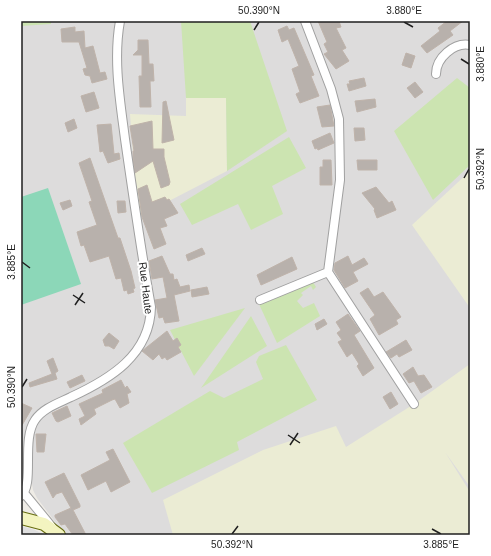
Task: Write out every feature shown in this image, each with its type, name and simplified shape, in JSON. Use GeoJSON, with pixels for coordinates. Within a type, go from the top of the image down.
{"type":"FeatureCollection","features":[{"type":"Feature","properties":{"kind":"main road"},"geometry":{"type":"LineString","coordinates":[[21,518],[44,524],[58,534]]}},
{"type":"Feature","properties":{"kind":"street","name":"Rue Haute"},"geometry":{"type":"LineString","coordinates":[[23,494],[28,476],[27,448],[30,429],[35,419],[42,412],[100,382],[126,363],[142,343],[148,332],[151,307],[136,221],[120,97],[117,53],[120,21]]}},
{"type":"Feature","properties":{"kind":"street"},"geometry":{"type":"LineString","coordinates":[[305,21],[331,89],[339,119],[340,180],[328,272],[414,404]]}},
{"type":"Feature","properties":{"kind":"street"},"geometry":{"type":"LineString","coordinates":[[436,74],[438,62],[443,56],[460,45],[470,45]]}},
{"type":"Feature","properties":{"kind":"street"},"geometry":{"type":"LineString","coordinates":[[260,300],[328,272]]}},
{"type":"Feature","properties":{"kind":"street"},"geometry":{"type":"LineString","coordinates":[[23,494],[58,534]]}},
{"type":"Feature","properties":{"kind":"shaded area"},"geometry":{"type":"Polygon","coordinates":[[[21,21],[470,21],[470,535],[65,535],[37,498],[33,490],[31,477],[24,474],[21,486],[21,21]]]}},
{"type":"Feature","properties":{"kind":"shaded area"},"geometry":{"type":"Polygon","coordinates":[[[21,526],[35,530],[45,535],[21,535],[21,526]]]}},
{"type":"Feature","properties":{"kind":"green space"},"geometry":{"type":"Polygon","coordinates":[[[21,21],[51,21],[51,24],[21,26],[21,21]]]}},
{"type":"Feature","properties":{"kind":"green space"},"geometry":{"type":"Polygon","coordinates":[[[181,21],[250,21],[287,131],[227,171],[226,98],[186,98],[181,21]]]}},
{"type":"Feature","properties":{"kind":"green space"},"geometry":{"type":"Polygon","coordinates":[[[457,78],[470,88],[470,165],[433,200],[394,131],[457,78]]]}},
{"type":"Feature","properties":{"kind":"green space"},"geometry":{"type":"Polygon","coordinates":[[[186,98],[226,98],[227,171],[138,217],[130,114],[186,116],[186,98]]]}},
{"type":"Feature","properties":{"kind":"green space"},"geometry":{"type":"Polygon","coordinates":[[[289,137],[306,168],[272,186],[283,214],[251,230],[238,204],[192,225],[180,204],[289,137]]]}},
{"type":"Feature","properties":{"kind":"green space"},"geometry":{"type":"Polygon","coordinates":[[[470,171],[470,308],[412,225],[470,171]]]}},
{"type":"Feature","properties":{"kind":"green space"},"geometry":{"type":"Polygon","coordinates":[[[48,188],[81,284],[21,305],[21,197],[48,188]]]}},
{"type":"Feature","properties":{"kind":"green space"},"geometry":{"type":"Polygon","coordinates":[[[311,279],[316,287],[313,290],[311,286],[301,293],[303,295],[297,301],[303,308],[314,303],[320,316],[277,343],[258,302],[311,279]]]}},
{"type":"Feature","properties":{"kind":"green space"},"geometry":{"type":"Polygon","coordinates":[[[245,308],[194,376],[170,330],[245,308]]]}},
{"type":"Feature","properties":{"kind":"green space"},"geometry":{"type":"Polygon","coordinates":[[[251,316],[267,346],[201,388],[251,316]]]}},
{"type":"Feature","properties":{"kind":"green space"},"geometry":{"type":"Polygon","coordinates":[[[286,345],[317,400],[237,442],[239,450],[152,493],[123,443],[210,391],[224,398],[263,379],[256,362],[259,356],[286,345]]]}},
{"type":"Feature","properties":{"kind":"green space"},"geometry":{"type":"Polygon","coordinates":[[[470,364],[470,487],[445,452],[470,492],[470,535],[173,535],[163,500],[263,450],[336,426],[346,447],[414,404],[470,364]]]}},
{"type":"Feature","properties":{"kind":"building"},"geometry":{"type":"Polygon","coordinates":[[[318,21],[339,21],[341,27],[336,28],[346,48],[342,50],[349,61],[336,69],[324,54],[328,52],[324,44],[327,42],[318,21]]]}},
{"type":"Feature","properties":{"kind":"building"},"geometry":{"type":"Polygon","coordinates":[[[447,21],[463,21],[450,31],[453,35],[427,53],[421,46],[440,31],[438,28],[447,21]]]}},
{"type":"Feature","properties":{"kind":"building"},"geometry":{"type":"Polygon","coordinates":[[[287,26],[289,30],[294,28],[314,75],[311,76],[319,96],[300,103],[296,94],[300,92],[292,69],[299,66],[288,39],[282,42],[278,30],[287,26]]]}},
{"type":"Feature","properties":{"kind":"building"},"geometry":{"type":"Polygon","coordinates":[[[75,27],[75,32],[84,31],[85,48],[93,46],[100,73],[105,72],[107,79],[92,83],[90,76],[85,75],[83,69],[87,68],[79,42],[62,42],[61,29],[75,27]]]}},
{"type":"Feature","properties":{"kind":"building"},"geometry":{"type":"Polygon","coordinates":[[[138,40],[148,40],[149,64],[153,64],[154,81],[150,81],[151,107],[140,107],[139,76],[142,76],[142,55],[133,55],[138,50],[138,40]]]}},
{"type":"Feature","properties":{"kind":"building"},"geometry":{"type":"Polygon","coordinates":[[[406,53],[415,56],[411,68],[402,65],[406,53]]]}},
{"type":"Feature","properties":{"kind":"building"},"geometry":{"type":"Polygon","coordinates":[[[364,78],[366,86],[349,91],[347,84],[350,84],[349,81],[364,78]]]}},
{"type":"Feature","properties":{"kind":"building"},"geometry":{"type":"Polygon","coordinates":[[[415,82],[423,92],[415,98],[407,88],[415,82]]]}},
{"type":"Feature","properties":{"kind":"building"},"geometry":{"type":"Polygon","coordinates":[[[94,92],[99,108],[86,112],[81,96],[94,92]]]}},
{"type":"Feature","properties":{"kind":"building"},"geometry":{"type":"Polygon","coordinates":[[[375,99],[376,107],[357,112],[355,101],[375,99]]]}},
{"type":"Feature","properties":{"kind":"building"},"geometry":{"type":"Polygon","coordinates":[[[166,101],[174,140],[162,143],[163,102],[166,101]]]}},
{"type":"Feature","properties":{"kind":"building"},"geometry":{"type":"Polygon","coordinates":[[[330,105],[334,126],[322,127],[317,107],[330,105]]]}},
{"type":"Feature","properties":{"kind":"building"},"geometry":{"type":"Polygon","coordinates":[[[74,119],[77,128],[68,132],[65,123],[74,119]]]}},
{"type":"Feature","properties":{"kind":"building"},"geometry":{"type":"Polygon","coordinates":[[[152,121],[153,149],[164,149],[164,157],[170,182],[169,185],[161,188],[153,161],[135,173],[133,158],[134,151],[130,126],[152,121]]]}},
{"type":"Feature","properties":{"kind":"building"},"geometry":{"type":"Polygon","coordinates":[[[111,124],[114,154],[119,153],[120,159],[108,163],[103,151],[100,152],[97,125],[111,124]]]}},
{"type":"Feature","properties":{"kind":"building"},"geometry":{"type":"Polygon","coordinates":[[[354,128],[364,128],[365,140],[355,141],[354,128]]]}},
{"type":"Feature","properties":{"kind":"building"},"geometry":{"type":"Polygon","coordinates":[[[330,133],[334,143],[318,150],[317,148],[315,149],[312,141],[330,133]]]}},
{"type":"Feature","properties":{"kind":"building"},"geometry":{"type":"Polygon","coordinates":[[[90,158],[131,271],[135,288],[133,289],[134,292],[128,294],[127,290],[124,291],[121,278],[116,279],[109,256],[90,262],[84,245],[81,246],[77,232],[97,225],[89,202],[92,201],[79,163],[90,158]]]}},
{"type":"Feature","properties":{"kind":"building"},"geometry":{"type":"Polygon","coordinates":[[[323,160],[331,160],[332,185],[320,185],[320,167],[323,167],[323,160]]]}},
{"type":"Feature","properties":{"kind":"building"},"geometry":{"type":"Polygon","coordinates":[[[357,160],[377,160],[377,170],[358,170],[357,160]]]}},
{"type":"Feature","properties":{"kind":"building"},"geometry":{"type":"Polygon","coordinates":[[[147,185],[152,202],[165,197],[167,200],[169,199],[178,213],[164,219],[167,226],[160,228],[166,244],[154,249],[142,217],[138,189],[147,185]]]}},
{"type":"Feature","properties":{"kind":"building"},"geometry":{"type":"Polygon","coordinates":[[[376,187],[389,203],[392,201],[396,210],[377,218],[375,209],[362,193],[376,187]]]}},
{"type":"Feature","properties":{"kind":"building"},"geometry":{"type":"Polygon","coordinates":[[[70,200],[72,206],[63,210],[60,203],[70,200]]]}},
{"type":"Feature","properties":{"kind":"building"},"geometry":{"type":"Polygon","coordinates":[[[117,201],[125,201],[126,212],[118,213],[117,201]]]}},
{"type":"Feature","properties":{"kind":"building"},"geometry":{"type":"Polygon","coordinates":[[[202,248],[205,254],[188,261],[186,255],[202,248]]]}},
{"type":"Feature","properties":{"kind":"building"},"geometry":{"type":"Polygon","coordinates":[[[162,256],[170,274],[173,274],[174,280],[177,279],[180,287],[189,285],[190,291],[174,295],[179,321],[165,323],[163,317],[159,318],[155,300],[167,298],[163,277],[152,279],[149,261],[162,256]]]}},
{"type":"Feature","properties":{"kind":"building"},"geometry":{"type":"Polygon","coordinates":[[[348,256],[352,265],[364,258],[368,264],[353,272],[358,281],[345,288],[334,270],[335,263],[348,256]]]}},
{"type":"Feature","properties":{"kind":"building"},"geometry":{"type":"Polygon","coordinates":[[[292,257],[297,269],[261,285],[257,275],[292,257]]]}},
{"type":"Feature","properties":{"kind":"building"},"geometry":{"type":"Polygon","coordinates":[[[207,287],[209,294],[192,297],[191,290],[207,287]]]}},
{"type":"Feature","properties":{"kind":"building"},"geometry":{"type":"Polygon","coordinates":[[[368,288],[374,297],[383,292],[401,317],[396,320],[398,324],[379,335],[370,319],[375,315],[360,293],[368,288]]]}},
{"type":"Feature","properties":{"kind":"building"},"geometry":{"type":"Polygon","coordinates":[[[348,314],[360,331],[354,335],[374,368],[363,376],[357,366],[359,364],[352,353],[347,357],[338,342],[342,340],[337,333],[341,330],[336,322],[348,314]]]}},
{"type":"Feature","properties":{"kind":"building"},"geometry":{"type":"Polygon","coordinates":[[[324,319],[327,324],[317,330],[315,324],[324,319]]]}},
{"type":"Feature","properties":{"kind":"building"},"geometry":{"type":"Polygon","coordinates":[[[167,331],[173,341],[177,338],[181,345],[178,347],[181,352],[167,360],[165,357],[162,359],[159,354],[153,360],[142,351],[167,331]]]}},
{"type":"Feature","properties":{"kind":"building"},"geometry":{"type":"Polygon","coordinates":[[[109,333],[119,341],[114,349],[109,346],[105,346],[103,340],[109,333]]]}},
{"type":"Feature","properties":{"kind":"building"},"geometry":{"type":"Polygon","coordinates":[[[406,340],[412,350],[399,357],[397,354],[391,358],[386,352],[406,340]]]}},
{"type":"Feature","properties":{"kind":"building"},"geometry":{"type":"Polygon","coordinates":[[[53,358],[58,371],[55,373],[57,379],[30,387],[29,383],[52,374],[47,361],[53,358]]]}},
{"type":"Feature","properties":{"kind":"building"},"geometry":{"type":"Polygon","coordinates":[[[413,367],[418,376],[424,375],[432,387],[421,393],[414,381],[409,383],[403,374],[413,367]]]}},
{"type":"Feature","properties":{"kind":"building"},"geometry":{"type":"Polygon","coordinates":[[[82,375],[85,381],[70,388],[67,382],[82,375]]]}},
{"type":"Feature","properties":{"kind":"building"},"geometry":{"type":"Polygon","coordinates":[[[121,380],[125,388],[127,386],[131,392],[127,394],[129,403],[120,408],[115,399],[112,400],[94,409],[96,414],[81,425],[79,419],[85,416],[79,404],[103,393],[102,390],[121,380]]]}},
{"type":"Feature","properties":{"kind":"building"},"geometry":{"type":"Polygon","coordinates":[[[391,392],[398,404],[390,409],[383,397],[391,392]]]}},
{"type":"Feature","properties":{"kind":"building"},"geometry":{"type":"Polygon","coordinates":[[[21,403],[32,408],[21,427],[21,403]]]}},
{"type":"Feature","properties":{"kind":"building"},"geometry":{"type":"Polygon","coordinates":[[[67,406],[71,416],[58,422],[56,421],[52,413],[67,406]]]}},
{"type":"Feature","properties":{"kind":"building"},"geometry":{"type":"Polygon","coordinates":[[[36,434],[46,434],[44,452],[37,452],[36,434]]]}},
{"type":"Feature","properties":{"kind":"building"},"geometry":{"type":"Polygon","coordinates":[[[113,449],[130,482],[111,492],[106,481],[88,490],[81,475],[110,460],[106,452],[113,449]]]}},
{"type":"Feature","properties":{"kind":"building"},"geometry":{"type":"Polygon","coordinates":[[[64,473],[80,505],[80,507],[73,510],[86,535],[73,535],[65,524],[61,525],[55,517],[55,515],[71,508],[62,492],[56,494],[53,498],[45,482],[64,473]]]}}]}
